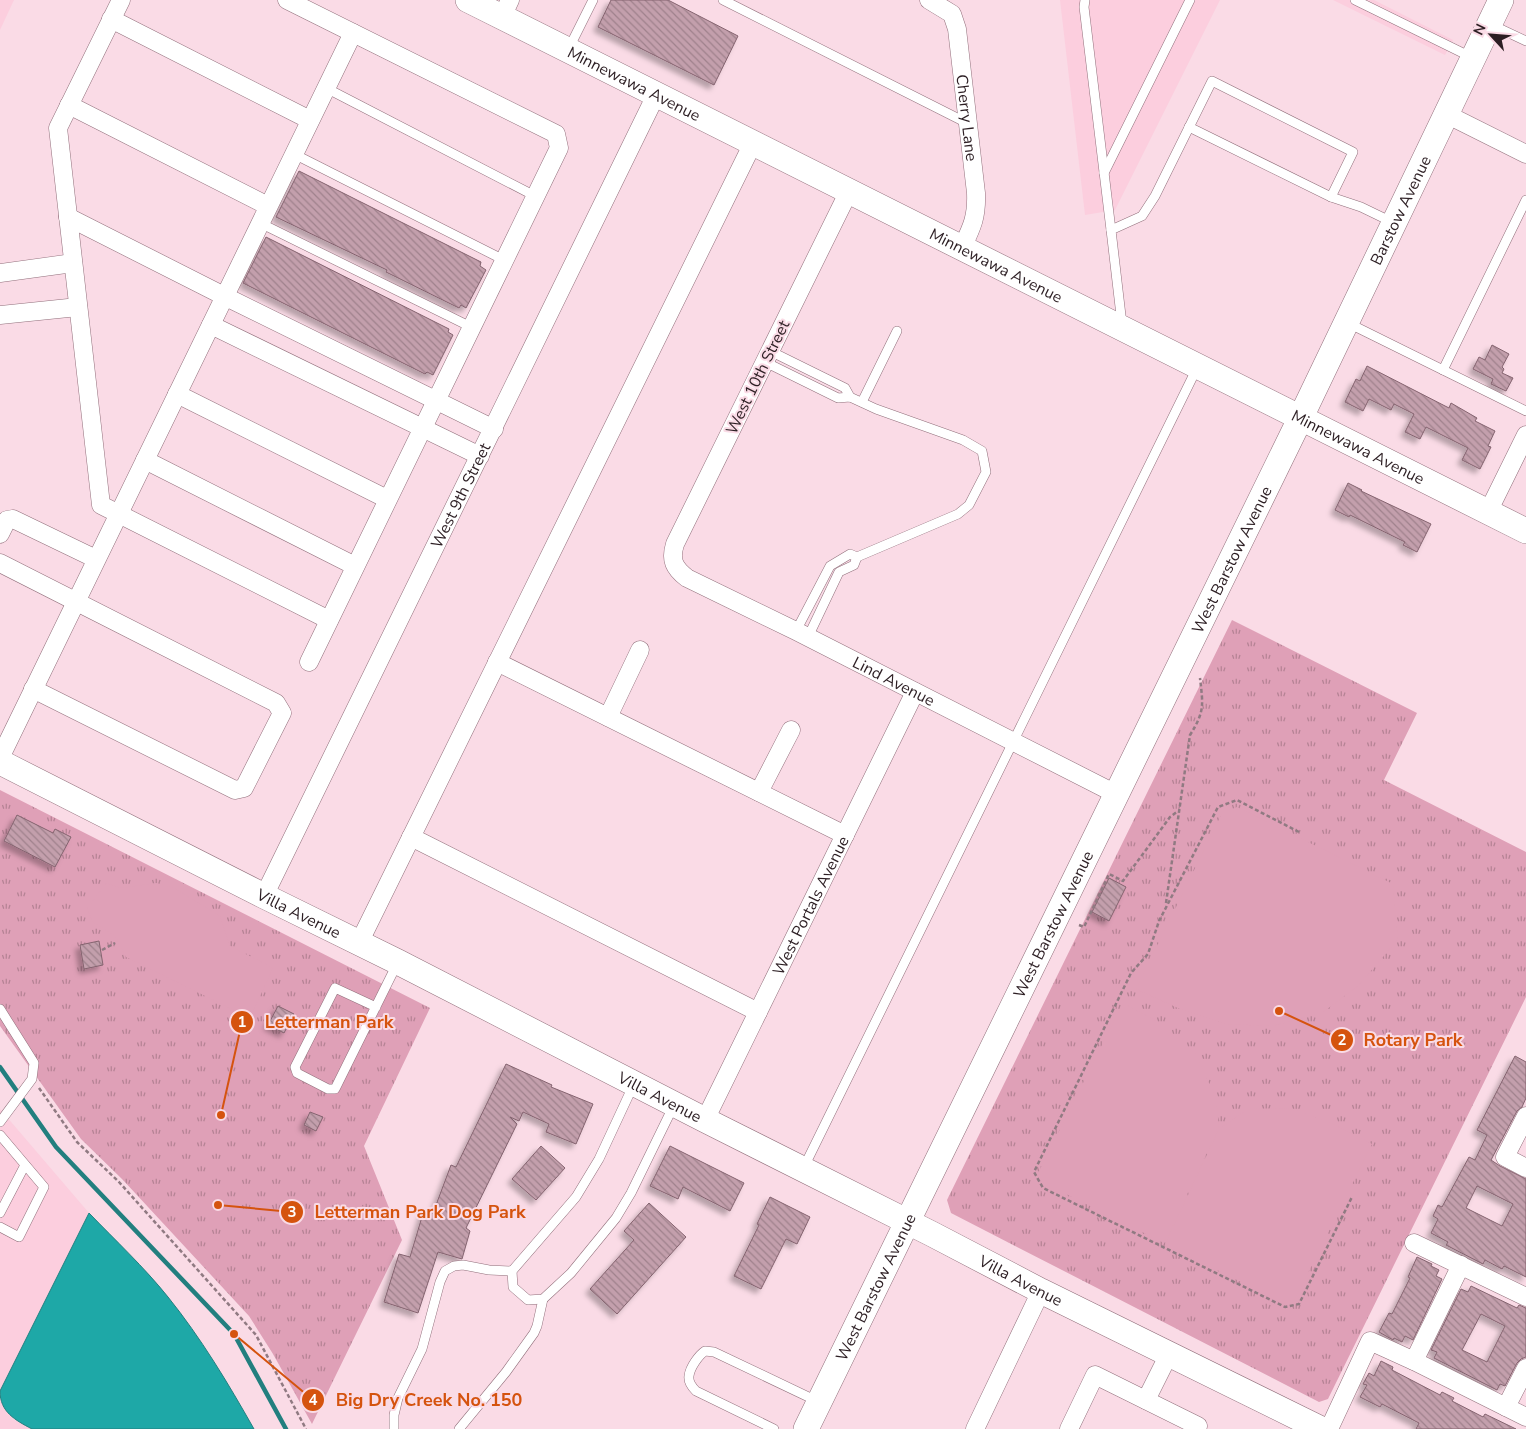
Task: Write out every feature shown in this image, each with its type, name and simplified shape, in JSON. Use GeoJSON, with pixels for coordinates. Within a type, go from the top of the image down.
{"type":"FeatureCollection","features":[{"type":"Feature","properties":{"kind":"main road","name":"Minnewawa Avenue"},"geometry":{"type":"LineString","coordinates":[[468,0],[506,9],[568,50],[1526,531]]}},
{"type":"Feature","properties":{"kind":"main road","name":"Barstow Avenue"},"geometry":{"type":"LineString","coordinates":[[1300,419],[1501,0]]}},
{"type":"Feature","properties":{"kind":"main road","name":"West Barstow Avenue"},"geometry":{"type":"LineString","coordinates":[[806,1429],[1300,419]]}},
{"type":"Feature","properties":{"kind":"main road","name":"Villa Avenue"},"geometry":{"type":"LineString","coordinates":[[0,762],[398,962],[1041,1291],[1321,1429]]}},
{"type":"Feature","properties":{"kind":"street"},"geometry":{"type":"LineString","coordinates":[[121,0],[58,128],[101,505],[329,620]]}},
{"type":"Feature","properties":{"kind":"street"},"geometry":{"type":"LineString","coordinates":[[287,0],[556,134],[559,148],[309,662]]}},
{"type":"Feature","properties":{"kind":"street","name":"Cherry Lane"},"geometry":{"type":"LineString","coordinates":[[929,0],[952,14],[957,29],[976,193],[974,222],[962,248]]}},
{"type":"Feature","properties":{"kind":"street"},"geometry":{"type":"LineString","coordinates":[[111,19],[310,120]]}},
{"type":"Feature","properties":{"kind":"street"},"geometry":{"type":"LineString","coordinates":[[0,758],[353,32]]}},
{"type":"Feature","properties":{"kind":"street","name":"West 9th Street"},"geometry":{"type":"LineString","coordinates":[[264,896],[656,95]]}},
{"type":"Feature","properties":{"kind":"street"},"geometry":{"type":"LineString","coordinates":[[69,105],[268,206]]}},
{"type":"Feature","properties":{"kind":"street"},"geometry":{"type":"LineString","coordinates":[[1446,114],[1526,154]]}},
{"type":"Feature","properties":{"kind":"street"},"geometry":{"type":"LineString","coordinates":[[359,943],[753,143]]}},
{"type":"Feature","properties":{"kind":"street","name":"West 10th Street"},"geometry":{"type":"LineString","coordinates":[[674,565],[672,554],[675,544],[849,191]]}},
{"type":"Feature","properties":{"kind":"street"},"geometry":{"type":"LineString","coordinates":[[68,217],[494,429]]}},
{"type":"Feature","properties":{"kind":"street"},"geometry":{"type":"LineString","coordinates":[[0,273],[73,264]]}},
{"type":"Feature","properties":{"kind":"street"},"geometry":{"type":"LineString","coordinates":[[0,315],[78,307]]}},
{"type":"Feature","properties":{"kind":"street"},"geometry":{"type":"LineString","coordinates":[[211,325],[480,456]]}},
{"type":"Feature","properties":{"kind":"street"},"geometry":{"type":"LineString","coordinates":[[177,394],[387,499]]}},
{"type":"Feature","properties":{"kind":"street"},"geometry":{"type":"LineString","coordinates":[[1488,512],[1526,435]]}},
{"type":"Feature","properties":{"kind":"street"},"geometry":{"type":"LineString","coordinates":[[145,460],[355,566]]}},
{"type":"Feature","properties":{"kind":"street"},"geometry":{"type":"LineString","coordinates":[[0,534],[7,520],[13,519],[96,560]]}},
{"type":"Feature","properties":{"kind":"street"},"geometry":{"type":"LineString","coordinates":[[0,562],[276,703],[282,713],[244,788],[234,790],[33,689]]}},
{"type":"Feature","properties":{"kind":"street","name":"Lind Avenue"},"geometry":{"type":"LineString","coordinates":[[674,565],[678,572],[687,578],[802,634],[1116,794]]}},
{"type":"Feature","properties":{"kind":"street"},"geometry":{"type":"LineString","coordinates":[[608,717],[640,650]]}},
{"type":"Feature","properties":{"kind":"street"},"geometry":{"type":"LineString","coordinates":[[497,662],[844,835]]}},
{"type":"Feature","properties":{"kind":"street","name":"West Portals Avenue"},"geometry":{"type":"LineString","coordinates":[[705,1120],[915,692]]}},
{"type":"Feature","properties":{"kind":"street"},"geometry":{"type":"LineString","coordinates":[[759,792],[792,730]]}},
{"type":"Feature","properties":{"kind":"street"},"geometry":{"type":"LineString","coordinates":[[411,837],[758,1012]]}},
{"type":"Feature","properties":{"kind":"street"},"geometry":{"type":"LineString","coordinates":[[1526,1116],[1505,1158],[1526,1168]]}},
{"type":"Feature","properties":{"kind":"street"},"geometry":{"type":"LineString","coordinates":[[1414,1242],[1526,1296]]}},
{"type":"Feature","properties":{"kind":"street"},"geometry":{"type":"LineString","coordinates":[[1414,1361],[1461,1265]]}},
{"type":"Feature","properties":{"kind":"street"},"geometry":{"type":"LineString","coordinates":[[975,1429],[1041,1291]]}},
{"type":"Feature","properties":{"kind":"street"},"geometry":{"type":"LineString","coordinates":[[1329,1429],[1370,1341],[1526,1417]]}},
{"type":"Feature","properties":{"kind":"street"},"geometry":{"type":"LineString","coordinates":[[1146,1400],[1169,1354]]}},
{"type":"Feature","properties":{"kind":"street"},"geometry":{"type":"LineString","coordinates":[[1506,1407],[1526,1368]]}},
{"type":"Feature","properties":{"kind":"street"},"geometry":{"type":"LineString","coordinates":[[1069,1429],[1095,1375],[1198,1426],[1196,1429]]}},
{"type":"Feature","properties":{"kind":"lane"},"geometry":{"type":"LineString","coordinates":[[568,50],[593,0]]}},
{"type":"Feature","properties":{"kind":"lane"},"geometry":{"type":"LineString","coordinates":[[723,0],[968,123]]}},
{"type":"Feature","properties":{"kind":"lane"},"geometry":{"type":"LineString","coordinates":[[1085,0],[1084,8],[1123,329]]}},
{"type":"Feature","properties":{"kind":"lane"},"geometry":{"type":"LineString","coordinates":[[1104,173],[1190,0]]}},
{"type":"Feature","properties":{"kind":"lane"},"geometry":{"type":"LineString","coordinates":[[1355,0],[1473,58]]}},
{"type":"Feature","properties":{"kind":"lane"},"geometry":{"type":"LineString","coordinates":[[1490,24],[1526,41]]}},
{"type":"Feature","properties":{"kind":"lane"},"geometry":{"type":"LineString","coordinates":[[1111,230],[1142,216],[1212,81],[1354,152],[1331,197]]}},
{"type":"Feature","properties":{"kind":"lane"},"geometry":{"type":"LineString","coordinates":[[326,88],[535,196]]}},
{"type":"Feature","properties":{"kind":"lane"},"geometry":{"type":"LineString","coordinates":[[1189,127],[1331,197],[1394,223]]}},
{"type":"Feature","properties":{"kind":"lane"},"geometry":{"type":"LineString","coordinates":[[294,154],[504,260]]}},
{"type":"Feature","properties":{"kind":"lane"},"geometry":{"type":"LineString","coordinates":[[1443,370],[1526,200]]}},
{"type":"Feature","properties":{"kind":"lane"},"geometry":{"type":"LineString","coordinates":[[260,223],[471,327]]}},
{"type":"Feature","properties":{"kind":"lane"},"geometry":{"type":"LineString","coordinates":[[1346,321],[1526,411]]}},
{"type":"Feature","properties":{"kind":"lane"},"geometry":{"type":"LineString","coordinates":[[862,402],[897,332]]}},
{"type":"Feature","properties":{"kind":"lane"},"geometry":{"type":"LineString","coordinates":[[768,357],[845,388],[850,397],[963,440],[982,451],[986,472],[969,505],[958,514],[857,557],[854,564],[839,572],[802,634]]}},
{"type":"Feature","properties":{"kind":"lane"},"geometry":{"type":"LineString","coordinates":[[803,1169],[1197,367]]}},
{"type":"Feature","properties":{"kind":"lane"},"geometry":{"type":"LineString","coordinates":[[802,634],[830,566],[850,554],[857,557]]}},
{"type":"Feature","properties":{"kind":"lane"},"geometry":{"type":"LineString","coordinates":[[376,1007],[335,988],[295,1067],[297,1073],[328,1089],[335,1089],[376,1007],[398,962]]}},
{"type":"Feature","properties":{"kind":"lane"},"geometry":{"type":"LineString","coordinates":[[0,1009],[34,1063],[32,1079],[0,1122]]}},
{"type":"Feature","properties":{"kind":"lane"},"geometry":{"type":"LineString","coordinates":[[542,1299],[528,1300],[513,1287],[512,1271],[576,1197],[599,1159],[634,1083]]}},
{"type":"Feature","properties":{"kind":"lane"},"geometry":{"type":"LineString","coordinates":[[459,1429],[506,1372],[534,1333],[542,1299],[571,1273],[616,1218],[631,1193],[675,1104]]}},
{"type":"Feature","properties":{"kind":"lane"},"geometry":{"type":"LineString","coordinates":[[0,1135],[44,1187],[19,1237],[0,1227]]}},
{"type":"Feature","properties":{"kind":"lane"},"geometry":{"type":"LineString","coordinates":[[0,1213],[25,1165]]}},
{"type":"Feature","properties":{"kind":"lane"},"geometry":{"type":"LineString","coordinates":[[394,1429],[394,1414],[398,1398],[422,1349],[440,1282],[445,1271],[454,1266],[463,1265],[489,1270],[512,1271]]}},
{"type":"Feature","properties":{"kind":"lane"},"geometry":{"type":"LineString","coordinates":[[774,1429],[696,1391],[691,1385],[689,1376],[699,1355],[705,1351],[714,1352],[819,1402]]}},
{"type":"Feature","properties":{"kind":"path"},"geometry":{"type":"LineString","coordinates":[[1166,907],[1190,735],[1200,719],[1203,706],[1200,678]]}},
{"type":"Feature","properties":{"kind":"path"},"geometry":{"type":"LineString","coordinates":[[1299,832],[1237,800],[1218,807],[1159,921],[1148,954],[1131,973],[1034,1172],[1043,1188],[1285,1307],[1300,1304],[1352,1197]]}},
{"type":"Feature","properties":{"kind":"path"},"geometry":{"type":"LineString","coordinates":[[1079,925],[1084,927],[1109,874],[1123,880],[1170,817],[1178,811]]}},
{"type":"Feature","properties":{"kind":"path"},"geometry":{"type":"LineString","coordinates":[[102,950],[115,943]]}},
{"type":"Feature","properties":{"kind":"path"},"geometry":{"type":"LineString","coordinates":[[32,1079],[77,1142],[120,1182],[256,1335],[306,1429]]}},
{"type":"Feature","properties":{"kind":"shaded area"},"geometry":{"type":"Polygon","coordinates":[[[0,0],[14,0],[0,30],[0,0]]]}},
{"type":"Feature","properties":{"kind":"shaded area"},"geometry":{"type":"Polygon","coordinates":[[[1060,0],[1220,0],[1115,210],[1085,215],[1060,0]]]}},
{"type":"Feature","properties":{"kind":"shaded area"},"geometry":{"type":"Polygon","coordinates":[[[1333,0],[1374,0],[1453,40],[1445,55],[1333,0]]]}},
{"type":"Feature","properties":{"kind":"shaded area"},"geometry":{"type":"Polygon","coordinates":[[[0,1109],[89,1213],[0,1391],[0,1109]]]}},
{"type":"Feature","properties":{"kind":"shaded area"},"geometry":{"type":"Polygon","coordinates":[[[0,1400],[13,1419],[32,1429],[0,1429],[0,1400]]]}},
{"type":"Feature","properties":{"kind":"green space"},"geometry":{"type":"Polygon","coordinates":[[[1232,620],[1417,713],[1384,780],[1526,852],[1526,997],[1328,1399],[1319,1402],[951,1213],[947,1200],[1232,620]]]}},
{"type":"Feature","properties":{"kind":"green space"},"geometry":{"type":"Polygon","coordinates":[[[0,790],[430,1008],[364,1146],[402,1240],[312,1424],[273,1354],[249,1316],[123,1180],[81,1139],[0,1026],[0,790]]]}},
{"type":"Feature","properties":{"kind":"green space"},"geometry":{"type":"Polygon","coordinates":[[[1237,807],[1393,884],[1398,939],[1359,985],[1322,1013],[1272,1026],[1225,1024],[1180,1009],[1136,989],[1222,813],[1237,807]]]}},
{"type":"Feature","properties":{"kind":"green space"},"geometry":{"type":"Polygon","coordinates":[[[106,883],[121,888],[156,883],[174,888],[220,916],[230,946],[273,968],[250,1018],[126,957],[115,936],[93,922],[87,909],[106,883]]]}},
{"type":"Feature","properties":{"kind":"green space"},"geometry":{"type":"Polygon","coordinates":[[[1123,1003],[1160,1023],[1195,1053],[1216,1098],[1219,1127],[1164,1243],[1044,1183],[1039,1171],[1123,1003]]]}},
{"type":"Feature","properties":{"kind":"green space"},"geometry":{"type":"Polygon","coordinates":[[[1291,1108],[1331,1123],[1372,1144],[1295,1299],[1281,1302],[1165,1244],[1219,1129],[1248,1109],[1291,1108]]]}},
{"type":"Feature","properties":{"kind":"water"},"geometry":{"type":"Polygon","coordinates":[[[89,1213],[149,1275],[192,1328],[254,1429],[32,1429],[14,1419],[6,1410],[0,1391],[89,1213]]]}},
{"type":"Feature","properties":{"kind":"building"},"geometry":{"type":"Polygon","coordinates":[[[611,0],[668,0],[738,36],[714,85],[598,27],[611,0]]]}},
{"type":"Feature","properties":{"kind":"building"},"geometry":{"type":"Polygon","coordinates":[[[299,171],[481,262],[480,266],[486,270],[466,308],[461,305],[459,308],[386,272],[387,270],[276,217],[299,171]]]}},
{"type":"Feature","properties":{"kind":"building"},"geometry":{"type":"Polygon","coordinates":[[[266,237],[449,329],[448,332],[453,335],[433,375],[427,372],[425,374],[243,283],[266,237]]]}},
{"type":"Feature","properties":{"kind":"building"},"geometry":{"type":"Polygon","coordinates":[[[1492,345],[1509,354],[1502,367],[1504,369],[1502,373],[1513,378],[1506,391],[1491,384],[1493,379],[1473,369],[1479,357],[1485,360],[1492,345]]]}},
{"type":"Feature","properties":{"kind":"building"},"geometry":{"type":"Polygon","coordinates":[[[1367,366],[1449,408],[1451,403],[1477,418],[1475,421],[1495,431],[1488,446],[1491,447],[1480,469],[1462,460],[1468,448],[1426,427],[1420,439],[1405,432],[1414,414],[1394,404],[1391,410],[1369,399],[1363,411],[1345,402],[1356,379],[1360,381],[1367,366]]]}},
{"type":"Feature","properties":{"kind":"building"},"geometry":{"type":"Polygon","coordinates":[[[1348,483],[1431,524],[1417,552],[1403,545],[1405,542],[1350,515],[1349,517],[1335,510],[1348,483]]]}},
{"type":"Feature","properties":{"kind":"building"},"geometry":{"type":"Polygon","coordinates":[[[17,815],[53,833],[55,829],[71,837],[55,867],[4,841],[17,815]]]}},
{"type":"Feature","properties":{"kind":"building"},"geometry":{"type":"Polygon","coordinates":[[[1109,878],[1126,887],[1109,921],[1092,912],[1109,878]]]}},
{"type":"Feature","properties":{"kind":"building"},"geometry":{"type":"Polygon","coordinates":[[[99,941],[103,965],[84,969],[80,945],[99,941]]]}},
{"type":"Feature","properties":{"kind":"building"},"geometry":{"type":"Polygon","coordinates":[[[278,1006],[294,1014],[284,1033],[268,1025],[278,1006]]]}},
{"type":"Feature","properties":{"kind":"building"},"geometry":{"type":"Polygon","coordinates":[[[1515,1056],[1526,1062],[1526,1098],[1491,1160],[1526,1179],[1526,1277],[1504,1266],[1502,1269],[1485,1260],[1483,1264],[1446,1245],[1448,1242],[1431,1233],[1438,1219],[1433,1216],[1438,1205],[1442,1207],[1469,1157],[1475,1160],[1487,1135],[1477,1130],[1515,1056]],[[1477,1186],[1466,1208],[1502,1226],[1513,1204],[1477,1186]]]}},
{"type":"Feature","properties":{"kind":"building"},"geometry":{"type":"Polygon","coordinates":[[[506,1064],[552,1085],[551,1087],[593,1104],[576,1144],[546,1132],[549,1124],[523,1112],[519,1121],[510,1117],[517,1124],[466,1228],[470,1231],[462,1259],[438,1252],[418,1313],[384,1302],[399,1254],[410,1257],[424,1210],[433,1213],[451,1165],[456,1167],[506,1064]]]}},
{"type":"Feature","properties":{"kind":"building"},"geometry":{"type":"Polygon","coordinates":[[[310,1112],[323,1117],[316,1131],[304,1125],[310,1112]]]}},
{"type":"Feature","properties":{"kind":"building"},"geometry":{"type":"Polygon","coordinates":[[[541,1146],[565,1168],[536,1200],[512,1179],[541,1146]]]}},
{"type":"Feature","properties":{"kind":"building"},"geometry":{"type":"Polygon","coordinates":[[[670,1146],[744,1183],[730,1211],[683,1187],[678,1199],[650,1186],[670,1146]]]}},
{"type":"Feature","properties":{"kind":"building"},"geometry":{"type":"Polygon","coordinates":[[[770,1197],[810,1217],[797,1244],[786,1239],[761,1289],[734,1276],[759,1225],[757,1224],[770,1197]]]}},
{"type":"Feature","properties":{"kind":"building"},"geometry":{"type":"Polygon","coordinates":[[[649,1203],[686,1237],[617,1314],[590,1289],[634,1240],[624,1231],[649,1203]]]}},
{"type":"Feature","properties":{"kind":"building"},"geometry":{"type":"Polygon","coordinates":[[[1417,1257],[1432,1264],[1431,1266],[1439,1270],[1436,1276],[1442,1279],[1413,1340],[1405,1336],[1402,1342],[1394,1338],[1393,1340],[1379,1332],[1389,1313],[1392,1314],[1410,1278],[1408,1277],[1417,1257]]]}},
{"type":"Feature","properties":{"kind":"building"},"geometry":{"type":"Polygon","coordinates":[[[1471,1286],[1517,1308],[1519,1305],[1526,1308],[1526,1357],[1517,1363],[1505,1386],[1500,1384],[1497,1390],[1434,1358],[1437,1352],[1431,1350],[1461,1289],[1468,1292],[1471,1286]],[[1481,1314],[1462,1350],[1487,1362],[1505,1326],[1481,1314]]]}},
{"type":"Feature","properties":{"kind":"building"},"geometry":{"type":"Polygon","coordinates":[[[1381,1361],[1393,1367],[1392,1370],[1440,1395],[1442,1392],[1454,1398],[1452,1401],[1483,1417],[1485,1414],[1516,1429],[1416,1429],[1419,1423],[1382,1404],[1380,1407],[1360,1397],[1367,1385],[1363,1384],[1369,1373],[1374,1376],[1381,1361]]]}},
{"type":"Feature","properties":{"kind":"waterway"},"geometry":{"type":"LineString","coordinates":[[0,1067],[56,1147],[234,1334],[286,1429]]}},
{"type":"Feature","properties":{"kind":"place","name":"Rotary Park"},"geometry":{"type":"Point","coordinates":[1279,1011]}},
{"type":"Feature","properties":{"kind":"place","name":"Letterman Park"},"geometry":{"type":"Point","coordinates":[221,1115]}},
{"type":"Feature","properties":{"kind":"place","name":"Letterman Park Dog Park"},"geometry":{"type":"Point","coordinates":[218,1205]}},
{"type":"Feature","properties":{"kind":"place","name":"Big Dry Creek No. 150"},"geometry":{"type":"Point","coordinates":[234,1334]}}]}
